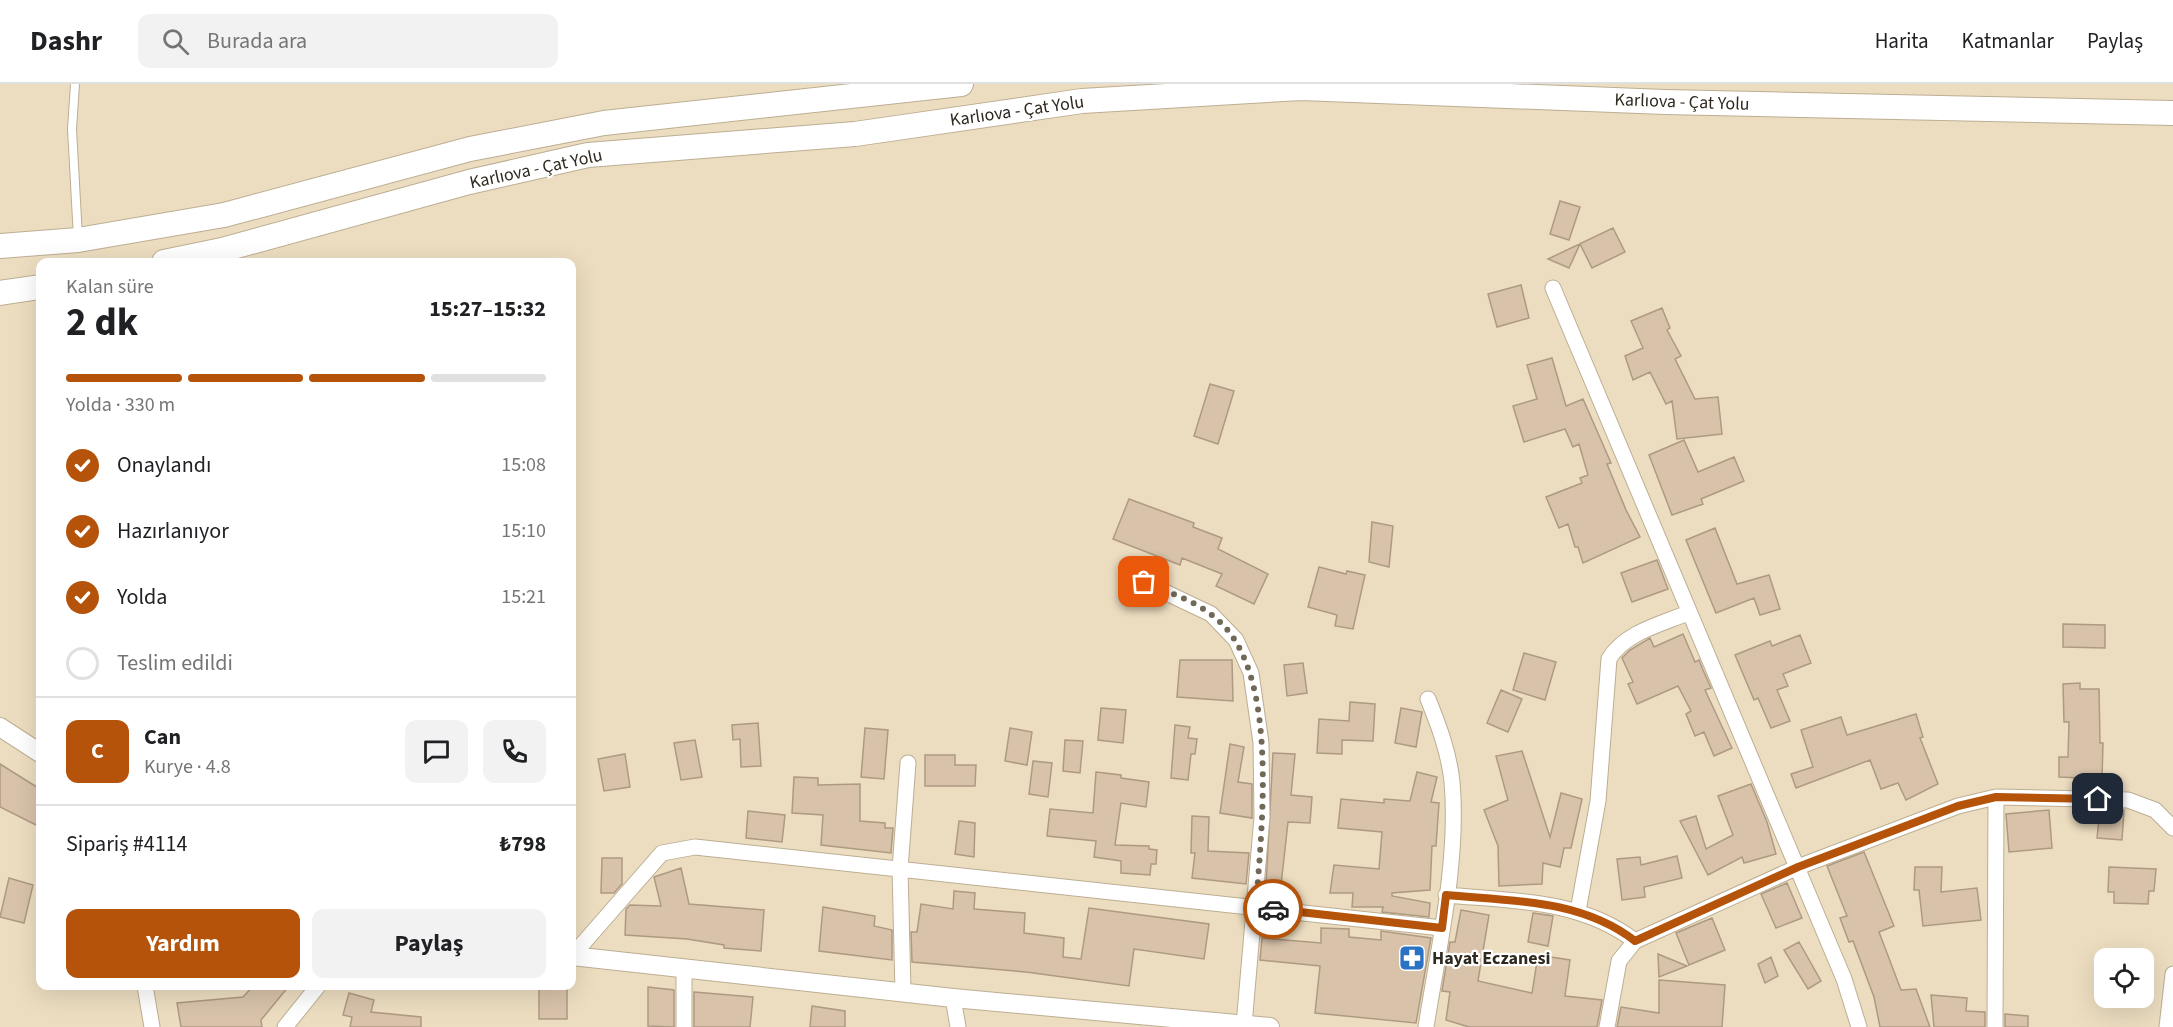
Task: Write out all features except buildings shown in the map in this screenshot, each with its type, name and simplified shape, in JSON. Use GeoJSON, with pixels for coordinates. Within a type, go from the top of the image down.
{"type":"FeatureCollection","features":[{"type":"Feature","properties":{"kind":"highway","name":"Karlıova - Çat Yolu"},"geometry":{"type":"LineString","coordinates":[[0,246],[78,240],[224,215],[470,149],[604,123],[961,84]]}},
{"type":"Feature","properties":{"kind":"highway","name":"Karlıova - Çat Yolu"},"geometry":{"type":"LineString","coordinates":[[183,258],[222,250],[469,182],[588,155],[855,134],[1082,101],[1302,88],[1665,102],[2173,113]]}},
{"type":"Feature","properties":{"kind":"highway"},"geometry":{"type":"LineString","coordinates":[[0,293],[36,288]]}},
{"type":"Feature","properties":{"kind":"street"},"geometry":{"type":"LineString","coordinates":[[1553,288],[1688,613],[1798,867],[1844,979],[1859,1027]]}},
{"type":"Feature","properties":{"kind":"street"},"geometry":{"type":"LineString","coordinates":[[1127,574],[1211,614],[1236,640],[1251,673],[1258,720],[1262,780],[1256,908],[1244,1025]]}},
{"type":"Feature","properties":{"kind":"street"},"geometry":{"type":"LineString","coordinates":[[1578,911],[1598,801],[1609,659],[1621,643],[1688,613]]}},
{"type":"Feature","properties":{"kind":"street"},"geometry":{"type":"LineString","coordinates":[[1426,1027],[1442,928],[1452,840],[1452,781],[1442,735],[1428,699]]}},
{"type":"Feature","properties":{"kind":"street"},"geometry":{"type":"LineString","coordinates":[[0,727],[36,750]]}},
{"type":"Feature","properties":{"kind":"street"},"geometry":{"type":"LineString","coordinates":[[903,992],[900,869],[908,763]]}},
{"type":"Feature","properties":{"kind":"street"},"geometry":{"type":"LineString","coordinates":[[1995,1027],[1996,797]]}},
{"type":"Feature","properties":{"kind":"street"},"geometry":{"type":"LineString","coordinates":[[1607,1027],[1618,961],[1635,941],[1798,867],[1958,806],[1996,797],[2128,800],[2155,810],[2173,828]]}},
{"type":"Feature","properties":{"kind":"street"},"geometry":{"type":"LineString","coordinates":[[576,951],[662,853],[695,847],[1442,928]]}},
{"type":"Feature","properties":{"kind":"street"},"geometry":{"type":"LineString","coordinates":[[1446,895],[1538,904],[1578,911],[1615,926],[1635,941]]}},
{"type":"Feature","properties":{"kind":"street"},"geometry":{"type":"LineString","coordinates":[[576,956],[953,998],[1270,1027]]}},
{"type":"Feature","properties":{"kind":"street"},"geometry":{"type":"LineString","coordinates":[[684,968],[684,1027]]}},
{"type":"Feature","properties":{"kind":"street"},"geometry":{"type":"LineString","coordinates":[[2167,1027],[2173,974]]}},
{"type":"Feature","properties":{"kind":"street"},"geometry":{"type":"LineString","coordinates":[[146,990],[152,1027]]}},
{"type":"Feature","properties":{"kind":"street"},"geometry":{"type":"LineString","coordinates":[[285,1027],[315,990]]}},
{"type":"Feature","properties":{"kind":"street"},"geometry":{"type":"LineString","coordinates":[[953,998],[958,1027]]}},
{"type":"Feature","properties":{"kind":"lane"},"geometry":{"type":"LineString","coordinates":[[75,84],[72,129],[78,240]]}},
{"type":"Feature","properties":{"kind":"way so far"},"geometry":{"type":"LineString","coordinates":[[1144,582],[1196,604],[1211,614],[1236,640],[1245,656],[1251,673],[1261,743],[1262,817],[1256,908],[1273,909]]}},
{"type":"Feature","properties":{"kind":"place","name":"Hayat Eczanesi"},"geometry":{"type":"Point","coordinates":[1412,958]}},
{"type":"Feature","properties":{"kind":"route"},"geometry":{"type":"LineString","coordinates":[[1273,909],[1442,928],[1446,895],[1562,907],[1600,919],[1615,926],[1635,941],[1798,867],[1958,806],[1996,797],[2098,799]]}}]}
